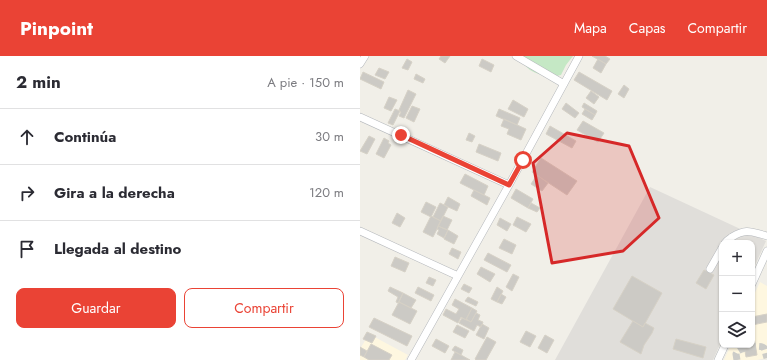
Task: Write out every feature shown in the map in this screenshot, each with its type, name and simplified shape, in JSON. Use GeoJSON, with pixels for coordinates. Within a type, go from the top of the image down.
{"type":"FeatureCollection","features":[{"type":"Feature","properties":{"kind":"street"},"geometry":{"type":"LineString","coordinates":[[360,64],[364,56]]}},
{"type":"Feature","properties":{"kind":"street"},"geometry":{"type":"LineString","coordinates":[[516,56],[564,84]]}},
{"type":"Feature","properties":{"kind":"street"},"geometry":{"type":"LineString","coordinates":[[411,360],[579,56]]}},
{"type":"Feature","properties":{"kind":"street"},"geometry":{"type":"LineString","coordinates":[[360,117],[509,185]]}},
{"type":"Feature","properties":{"kind":"street"},"geometry":{"type":"LineString","coordinates":[[360,231],[458,276]]}},
{"type":"Feature","properties":{"kind":"street"},"geometry":{"type":"LineString","coordinates":[[726,240],[740,233],[749,231],[767,236]]}},
{"type":"Feature","properties":{"kind":"street"},"geometry":{"type":"LineString","coordinates":[[755,277],[767,250]]}},
{"type":"Feature","properties":{"kind":"street"},"geometry":{"type":"LineString","coordinates":[[710,268],[719,253]]}},
{"type":"Feature","properties":{"kind":"street"},"geometry":{"type":"LineString","coordinates":[[718,360],[724,348]]}},
{"type":"Feature","properties":{"kind":"highlighted area"},"geometry":{"type":"Polygon","coordinates":[[[567,133],[629,146],[659,218],[623,251],[552,263],[533,163],[567,133]]]}},
{"type":"Feature","properties":{"kind":"shaded area"},"geometry":{"type":"Polygon","coordinates":[[[650,187],[766,241],[755,265],[755,240],[719,240],[719,347],[713,360],[555,360],[650,187]]]}},
{"type":"Feature","properties":{"kind":"shaded area"},"geometry":{"type":"Polygon","coordinates":[[[760,282],[767,286],[767,358],[757,360],[724,360],[730,348],[755,348],[755,293],[760,282]]]}},
{"type":"Feature","properties":{"kind":"shaded area"},"geometry":{"type":"Polygon","coordinates":[[[369,334],[408,355],[405,360],[360,360],[360,349],[369,334]]]}},
{"type":"Feature","properties":{"kind":"green space"},"geometry":{"type":"Polygon","coordinates":[[[523,56],[573,56],[561,75],[549,76],[541,75],[530,70],[520,61],[523,56]]]}},
{"type":"Feature","properties":{"kind":"building"},"geometry":{"type":"Polygon","coordinates":[[[441,56],[450,56],[445,63],[439,59],[441,56]]]}},
{"type":"Feature","properties":{"kind":"building"},"geometry":{"type":"Polygon","coordinates":[[[592,56],[605,56],[610,59],[606,64],[592,56]]]}},
{"type":"Feature","properties":{"kind":"building"},"geometry":{"type":"Polygon","coordinates":[[[407,59],[412,62],[408,70],[402,68],[407,59]]]}},
{"type":"Feature","properties":{"kind":"building"},"geometry":{"type":"Polygon","coordinates":[[[482,59],[494,65],[491,72],[479,66],[482,59]]]}},
{"type":"Feature","properties":{"kind":"building"},"geometry":{"type":"Polygon","coordinates":[[[598,59],[606,64],[601,73],[593,68],[598,59]]]}},
{"type":"Feature","properties":{"kind":"building"},"geometry":{"type":"Polygon","coordinates":[[[379,68],[389,72],[385,79],[375,75],[379,68]]]}},
{"type":"Feature","properties":{"kind":"building"},"geometry":{"type":"Polygon","coordinates":[[[363,72],[384,82],[381,89],[360,79],[363,72]]]}},
{"type":"Feature","properties":{"kind":"building"},"geometry":{"type":"Polygon","coordinates":[[[579,72],[612,91],[607,100],[574,80],[579,72]]]}},
{"type":"Feature","properties":{"kind":"building"},"geometry":{"type":"Polygon","coordinates":[[[416,74],[425,79],[423,83],[414,79],[416,74]]]}},
{"type":"Feature","properties":{"kind":"building"},"geometry":{"type":"Polygon","coordinates":[[[624,85],[629,89],[624,98],[618,94],[624,85]]]}},
{"type":"Feature","properties":{"kind":"building"},"geometry":{"type":"Polygon","coordinates":[[[408,90],[416,94],[404,118],[399,116],[401,112],[399,110],[408,90]]]}},
{"type":"Feature","properties":{"kind":"building"},"geometry":{"type":"Polygon","coordinates":[[[591,91],[599,97],[594,104],[586,98],[591,91]]]}},
{"type":"Feature","properties":{"kind":"building"},"geometry":{"type":"Polygon","coordinates":[[[389,97],[397,100],[391,111],[384,108],[389,97]]]}},
{"type":"Feature","properties":{"kind":"building"},"geometry":{"type":"Polygon","coordinates":[[[513,100],[528,109],[524,117],[508,109],[513,100]]]}},
{"type":"Feature","properties":{"kind":"building"},"geometry":{"type":"Polygon","coordinates":[[[566,103],[579,113],[575,118],[562,109],[566,103]]]}},
{"type":"Feature","properties":{"kind":"building"},"geometry":{"type":"Polygon","coordinates":[[[584,103],[597,111],[595,115],[582,107],[584,103]]]}},
{"type":"Feature","properties":{"kind":"building"},"geometry":{"type":"Polygon","coordinates":[[[412,106],[420,109],[414,122],[406,118],[412,106]]]}},
{"type":"Feature","properties":{"kind":"building"},"geometry":{"type":"Polygon","coordinates":[[[395,109],[400,111],[393,125],[388,123],[395,109]]]}},
{"type":"Feature","properties":{"kind":"building"},"geometry":{"type":"Polygon","coordinates":[[[499,109],[520,118],[517,125],[496,116],[499,109]]]}},
{"type":"Feature","properties":{"kind":"building"},"geometry":{"type":"Polygon","coordinates":[[[585,109],[595,115],[592,120],[582,114],[585,109]]]}},
{"type":"Feature","properties":{"kind":"building"},"geometry":{"type":"Polygon","coordinates":[[[504,119],[526,129],[521,140],[507,134],[509,129],[501,126],[504,119]]]}},
{"type":"Feature","properties":{"kind":"building"},"geometry":{"type":"Polygon","coordinates":[[[583,121],[604,133],[598,142],[577,130],[583,121]]]}},
{"type":"Feature","properties":{"kind":"building"},"geometry":{"type":"Polygon","coordinates":[[[550,126],[576,141],[572,148],[546,134],[550,126]]]}},
{"type":"Feature","properties":{"kind":"building"},"geometry":{"type":"Polygon","coordinates":[[[469,133],[475,136],[472,142],[466,140],[469,133]]]}},
{"type":"Feature","properties":{"kind":"building"},"geometry":{"type":"Polygon","coordinates":[[[369,136],[375,139],[367,154],[360,151],[369,136]]]}},
{"type":"Feature","properties":{"kind":"building"},"geometry":{"type":"Polygon","coordinates":[[[384,138],[389,141],[388,143],[391,145],[384,158],[376,154],[384,138]]]}},
{"type":"Feature","properties":{"kind":"building"},"geometry":{"type":"Polygon","coordinates":[[[479,144],[501,153],[498,161],[476,152],[479,144]]]}},
{"type":"Feature","properties":{"kind":"building"},"geometry":{"type":"Polygon","coordinates":[[[541,158],[577,181],[567,195],[532,172],[541,158]]]}},
{"type":"Feature","properties":{"kind":"building"},"geometry":{"type":"Polygon","coordinates":[[[465,174],[488,186],[484,195],[460,183],[465,174]]]}},
{"type":"Feature","properties":{"kind":"building"},"geometry":{"type":"Polygon","coordinates":[[[537,175],[548,183],[542,191],[531,184],[537,175]]]}},
{"type":"Feature","properties":{"kind":"building"},"geometry":{"type":"Polygon","coordinates":[[[516,189],[533,199],[528,208],[511,198],[516,189]]]}},
{"type":"Feature","properties":{"kind":"building"},"geometry":{"type":"Polygon","coordinates":[[[474,190],[490,198],[487,205],[471,196],[474,190]]]}},
{"type":"Feature","properties":{"kind":"building"},"geometry":{"type":"Polygon","coordinates":[[[448,197],[460,204],[457,211],[444,205],[448,197]]]}},
{"type":"Feature","properties":{"kind":"building"},"geometry":{"type":"Polygon","coordinates":[[[426,202],[436,207],[431,217],[421,212],[426,202]]]}},
{"type":"Feature","properties":{"kind":"building"},"geometry":{"type":"Polygon","coordinates":[[[440,203],[448,207],[441,221],[433,217],[440,203]]]}},
{"type":"Feature","properties":{"kind":"building"},"geometry":{"type":"Polygon","coordinates":[[[531,203],[540,208],[537,212],[528,208],[531,203]]]}},
{"type":"Feature","properties":{"kind":"building"},"geometry":{"type":"Polygon","coordinates":[[[397,213],[405,218],[400,227],[392,223],[397,213]]]}},
{"type":"Feature","properties":{"kind":"building"},"geometry":{"type":"Polygon","coordinates":[[[431,216],[441,221],[433,237],[423,232],[431,216]]]}},
{"type":"Feature","properties":{"kind":"building"},"geometry":{"type":"Polygon","coordinates":[[[443,216],[452,220],[447,230],[438,226],[443,216]]]}},
{"type":"Feature","properties":{"kind":"building"},"geometry":{"type":"Polygon","coordinates":[[[517,217],[531,224],[526,232],[513,225],[517,217]]]}},
{"type":"Feature","properties":{"kind":"building"},"geometry":{"type":"Polygon","coordinates":[[[500,218],[511,224],[507,231],[497,225],[500,218]]]}},
{"type":"Feature","properties":{"kind":"building"},"geometry":{"type":"Polygon","coordinates":[[[438,226],[448,230],[444,238],[437,234],[439,230],[437,229],[438,226]]]}},
{"type":"Feature","properties":{"kind":"building"},"geometry":{"type":"Polygon","coordinates":[[[448,230],[458,236],[454,244],[444,239],[448,230]]]}},
{"type":"Feature","properties":{"kind":"building"},"geometry":{"type":"Polygon","coordinates":[[[504,239],[516,245],[512,254],[499,248],[504,239]]]}},
{"type":"Feature","properties":{"kind":"building"},"geometry":{"type":"Polygon","coordinates":[[[452,248],[461,252],[458,259],[449,254],[452,248]]]}},
{"type":"Feature","properties":{"kind":"building"},"geometry":{"type":"Polygon","coordinates":[[[488,253],[511,265],[507,272],[484,260],[488,253]]]}},
{"type":"Feature","properties":{"kind":"building"},"geometry":{"type":"Polygon","coordinates":[[[395,257],[409,263],[405,272],[391,266],[395,257]]]}},
{"type":"Feature","properties":{"kind":"building"},"geometry":{"type":"Polygon","coordinates":[[[481,267],[495,274],[490,282],[477,274],[481,267]]]}},
{"type":"Feature","properties":{"kind":"building"},"geometry":{"type":"Polygon","coordinates":[[[704,270],[714,275],[706,289],[696,283],[704,270]]]}},
{"type":"Feature","properties":{"kind":"building"},"geometry":{"type":"Polygon","coordinates":[[[513,274],[519,277],[512,291],[506,287],[513,274]]]}},
{"type":"Feature","properties":{"kind":"building"},"geometry":{"type":"Polygon","coordinates":[[[632,276],[662,293],[643,327],[613,309],[632,276]]]}},
{"type":"Feature","properties":{"kind":"building"},"geometry":{"type":"Polygon","coordinates":[[[429,277],[436,280],[433,286],[426,283],[429,277]]]}},
{"type":"Feature","properties":{"kind":"building"},"geometry":{"type":"Polygon","coordinates":[[[464,284],[472,288],[469,293],[461,289],[464,284]]]}},
{"type":"Feature","properties":{"kind":"building"},"geometry":{"type":"Polygon","coordinates":[[[390,287],[403,293],[398,303],[396,302],[398,297],[388,291],[390,287]]]}},
{"type":"Feature","properties":{"kind":"building"},"geometry":{"type":"Polygon","coordinates":[[[418,287],[434,295],[431,301],[415,293],[418,287]]]}},
{"type":"Feature","properties":{"kind":"building"},"geometry":{"type":"Polygon","coordinates":[[[497,287],[503,291],[497,302],[491,299],[497,287]]]}},
{"type":"Feature","properties":{"kind":"building"},"geometry":{"type":"Polygon","coordinates":[[[403,293],[416,300],[411,308],[399,302],[403,293]]]}},
{"type":"Feature","properties":{"kind":"building"},"geometry":{"type":"Polygon","coordinates":[[[501,294],[506,297],[502,304],[497,302],[501,294]]]}},
{"type":"Feature","properties":{"kind":"building"},"geometry":{"type":"Polygon","coordinates":[[[468,297],[478,302],[476,306],[465,301],[468,297]]]}},
{"type":"Feature","properties":{"kind":"building"},"geometry":{"type":"Polygon","coordinates":[[[455,299],[472,308],[466,320],[461,317],[458,323],[443,315],[446,309],[456,314],[459,309],[452,305],[455,299]]]}},
{"type":"Feature","properties":{"kind":"building"},"geometry":{"type":"Polygon","coordinates":[[[399,302],[417,311],[410,324],[392,315],[399,302]]]}},
{"type":"Feature","properties":{"kind":"building"},"geometry":{"type":"Polygon","coordinates":[[[472,308],[477,311],[471,322],[466,319],[472,308]]]}},
{"type":"Feature","properties":{"kind":"building"},"geometry":{"type":"Polygon","coordinates":[[[476,313],[480,315],[478,320],[483,322],[481,327],[477,325],[474,331],[459,323],[462,318],[471,322],[476,313]]]}},
{"type":"Feature","properties":{"kind":"building"},"geometry":{"type":"Polygon","coordinates":[[[767,314],[767,322],[755,324],[755,316],[767,314]]]}},
{"type":"Feature","properties":{"kind":"building"},"geometry":{"type":"Polygon","coordinates":[[[374,318],[412,336],[407,346],[369,327],[374,318]]]}},
{"type":"Feature","properties":{"kind":"building"},"geometry":{"type":"Polygon","coordinates":[[[633,321],[643,327],[645,323],[654,328],[644,345],[641,354],[620,342],[633,321]]]}},
{"type":"Feature","properties":{"kind":"building"},"geometry":{"type":"Polygon","coordinates":[[[482,324],[489,328],[484,339],[476,335],[482,324]]]}},
{"type":"Feature","properties":{"kind":"building"},"geometry":{"type":"Polygon","coordinates":[[[457,325],[469,331],[465,338],[453,332],[457,325]]]}},
{"type":"Feature","properties":{"kind":"building"},"geometry":{"type":"Polygon","coordinates":[[[526,331],[536,336],[530,347],[520,342],[526,331]]]}},
{"type":"Feature","properties":{"kind":"building"},"geometry":{"type":"Polygon","coordinates":[[[367,332],[376,336],[372,343],[363,339],[367,332]]]}},
{"type":"Feature","properties":{"kind":"building"},"geometry":{"type":"Polygon","coordinates":[[[545,335],[554,340],[547,353],[538,348],[545,335]]]}},
{"type":"Feature","properties":{"kind":"building"},"geometry":{"type":"Polygon","coordinates":[[[487,337],[496,342],[486,360],[476,360],[475,359],[487,337]]]}},
{"type":"Feature","properties":{"kind":"building"},"geometry":{"type":"Polygon","coordinates":[[[436,339],[449,346],[445,353],[432,346],[436,339]]]}},
{"type":"Feature","properties":{"kind":"building"},"geometry":{"type":"Polygon","coordinates":[[[676,339],[706,347],[703,358],[673,349],[676,339]]]}},
{"type":"Feature","properties":{"kind":"building"},"geometry":{"type":"Polygon","coordinates":[[[755,343],[757,355],[746,357],[744,348],[755,348],[755,343]]]}},
{"type":"Feature","properties":{"kind":"building"},"geometry":{"type":"Polygon","coordinates":[[[371,344],[392,355],[389,360],[369,360],[364,357],[371,344]]]}},
{"type":"Feature","properties":{"kind":"building"},"geometry":{"type":"Polygon","coordinates":[[[455,346],[463,350],[461,355],[452,350],[455,346]]]}},
{"type":"Feature","properties":{"kind":"building"},"geometry":{"type":"Polygon","coordinates":[[[360,347],[367,351],[364,357],[360,355],[360,347]]]}},
{"type":"Feature","properties":{"kind":"building"},"geometry":{"type":"Polygon","coordinates":[[[455,352],[461,355],[470,360],[451,360],[455,352]]]}},
{"type":"Feature","properties":{"kind":"tunnel"},"geometry":{"type":"LineString","coordinates":[[737,360],[736,354],[738,351],[755,346],[764,348],[767,358]]}},
{"type":"Feature","properties":{"kind":"route"},"geometry":{"type":"LineString","coordinates":[[401,135],[509,185],[523,160]]}}]}
